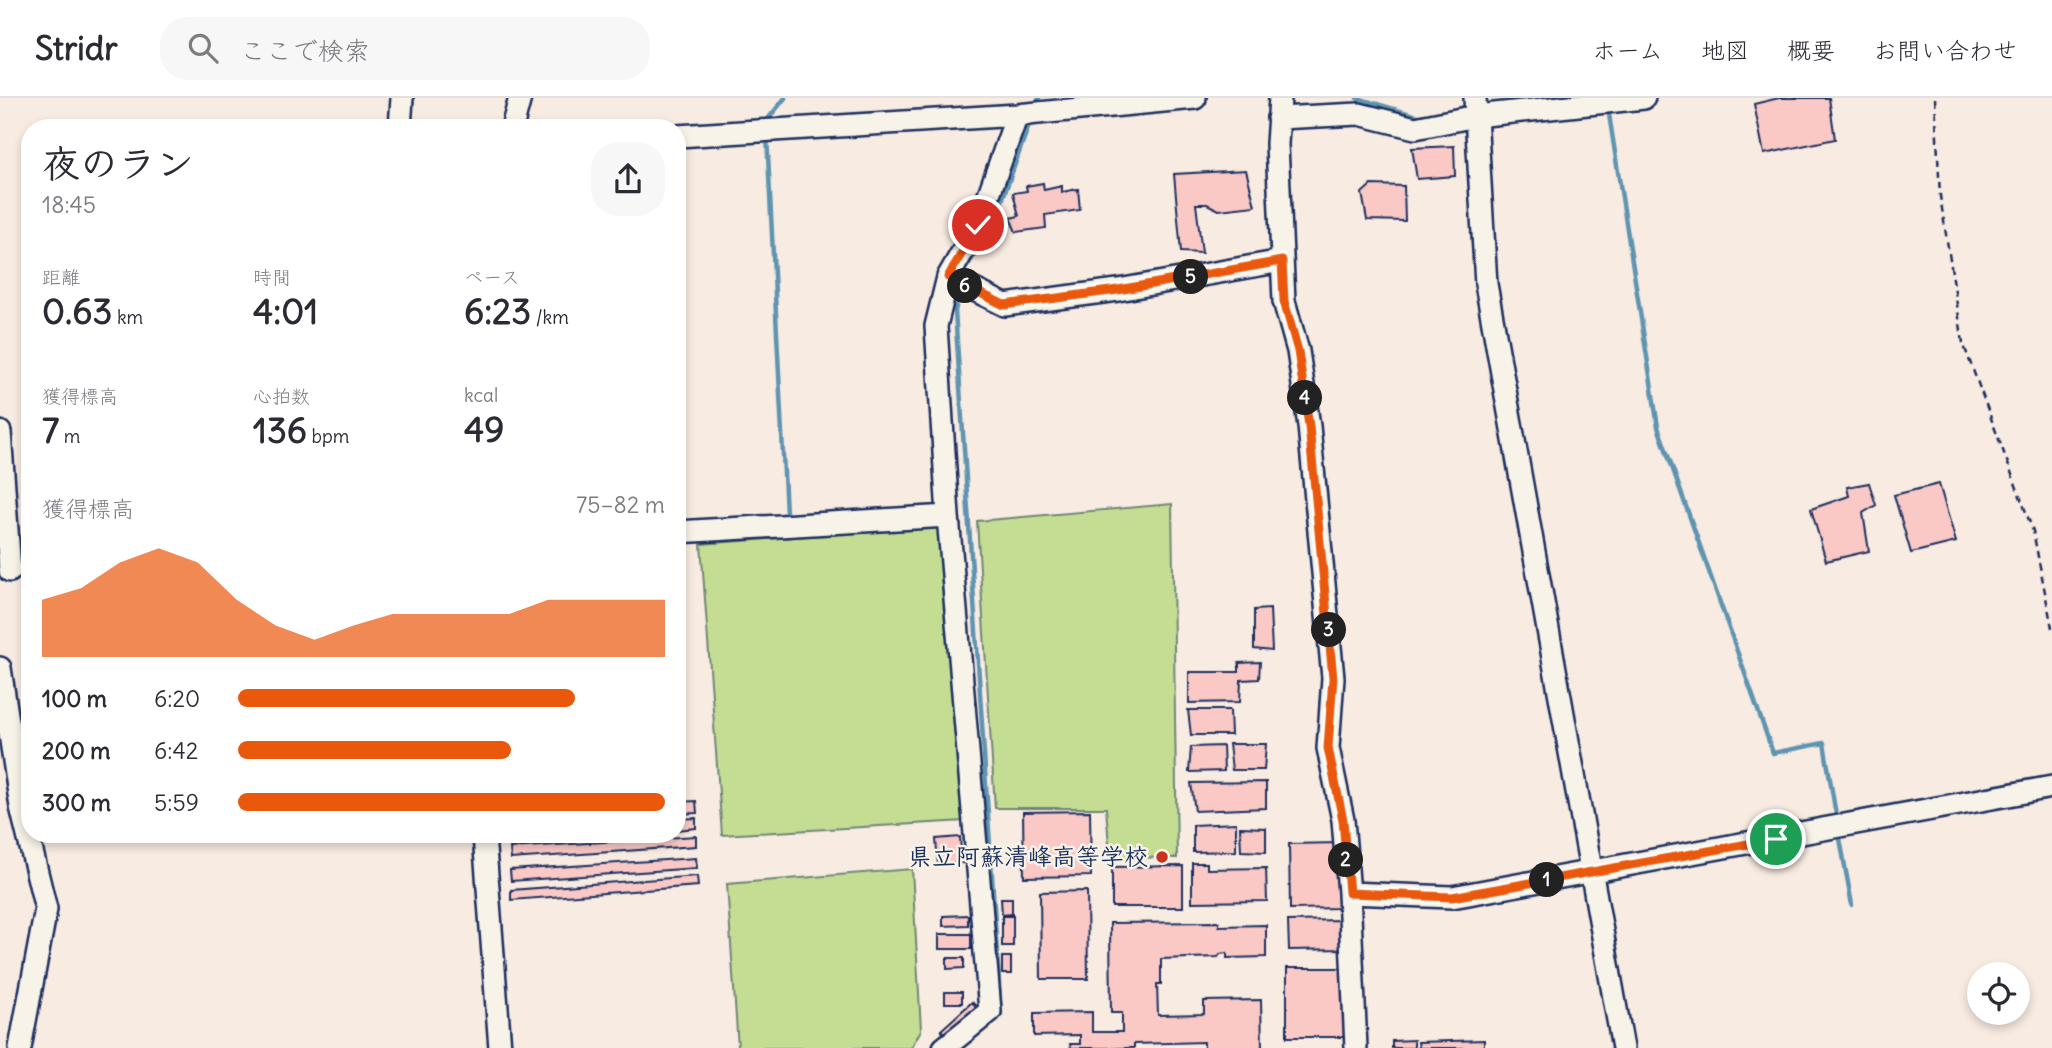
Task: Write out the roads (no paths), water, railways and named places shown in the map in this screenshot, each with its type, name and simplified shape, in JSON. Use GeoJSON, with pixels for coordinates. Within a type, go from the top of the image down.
{"type":"FeatureCollection","features":[{"type":"Feature","properties":{"kind":"street"},"geometry":{"type":"LineString","coordinates":[[401,119],[402,98]]}},
{"type":"Feature","properties":{"kind":"street"},"geometry":{"type":"LineString","coordinates":[[514,119],[520,98]]}},
{"type":"Feature","properties":{"kind":"street"},"geometry":{"type":"LineString","coordinates":[[686,135],[1017,115],[1195,98]]}},
{"type":"Feature","properties":{"kind":"street"},"geometry":{"type":"LineString","coordinates":[[1356,1048],[1343,820],[1328,748],[1333,678],[1309,426],[1298,351],[1284,301],[1277,144],[1279,108],[1359,114],[1415,128],[1476,107],[1644,98]]}},
{"type":"Feature","properties":{"kind":"street"},"geometry":{"type":"LineString","coordinates":[[1476,107],[1486,284],[1623,1048]]}},
{"type":"Feature","properties":{"kind":"street"},"geometry":{"type":"LineString","coordinates":[[944,1048],[990,1011],[948,516],[936,326],[948,277],[978,225],[1017,115]]}},
{"type":"Feature","properties":{"kind":"street"},"geometry":{"type":"LineString","coordinates":[[948,277],[1004,305],[1118,290],[1282,261]]}},
{"type":"Feature","properties":{"kind":"street"},"geometry":{"type":"LineString","coordinates":[[0,432],[13,573]]}},
{"type":"Feature","properties":{"kind":"street"},"geometry":{"type":"LineString","coordinates":[[686,531],[948,516]]}},
{"type":"Feature","properties":{"kind":"street"},"geometry":{"type":"LineString","coordinates":[[0,668],[21,807]]}},
{"type":"Feature","properties":{"kind":"street"},"geometry":{"type":"LineString","coordinates":[[1349,893],[1452,897],[2052,787]]}},
{"type":"Feature","properties":{"kind":"street"},"geometry":{"type":"LineString","coordinates":[[20,1048],[46,909],[30,843]]}},
{"type":"Feature","properties":{"kind":"street"},"geometry":{"type":"LineString","coordinates":[[485,843],[500,1048]]}},
{"type":"Feature","properties":{"kind":"waterway"},"geometry":{"type":"LineString","coordinates":[[767,123],[785,98]]}},
{"type":"Feature","properties":{"kind":"waterway"},"geometry":{"type":"LineString","coordinates":[[1035,108],[1039,98]]}},
{"type":"Feature","properties":{"kind":"waterway"},"geometry":{"type":"LineString","coordinates":[[1357,98],[1424,116]]}},
{"type":"Feature","properties":{"kind":"waterway"},"geometry":{"type":"LineString","coordinates":[[1608,108],[1658,427],[1773,753],[1824,743],[1837,821]]}},
{"type":"Feature","properties":{"kind":"waterway"},"geometry":{"type":"LineString","coordinates":[[962,277],[992,229],[1031,119]]}},
{"type":"Feature","properties":{"kind":"waterway"},"geometry":{"type":"LineString","coordinates":[[767,135],[786,513]]}},
{"type":"Feature","properties":{"kind":"waterway"},"geometry":{"type":"LineString","coordinates":[[960,289],[955,311],[1001,1014]]}},
{"type":"Feature","properties":{"kind":"waterway"},"geometry":{"type":"LineString","coordinates":[[1839,833],[1852,905]]}},
{"type":"Feature","properties":{"kind":"place","name":"県立阿蘇清峰高等学校"},"geometry":{"type":"Point","coordinates":[1162,857]}}]}
